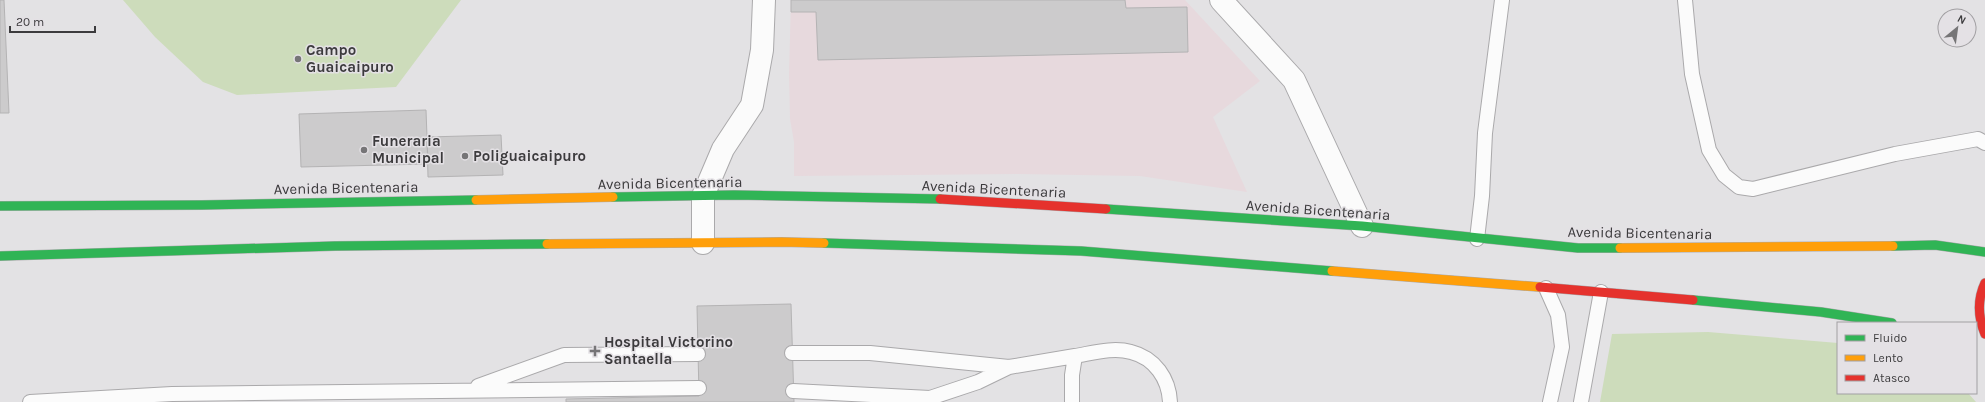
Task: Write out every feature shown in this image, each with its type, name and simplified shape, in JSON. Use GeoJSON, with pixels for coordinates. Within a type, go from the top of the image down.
{"type":"FeatureCollection","features":[{"type":"Feature","properties":{"kind":"main road","name":"Avenida Bicentenaria"},"geometry":{"type":"LineString","coordinates":[[0,206],[202,205],[703,196],[974,200],[1362,226],[1477,240],[1578,248],[1842,248],[1935,245],[1985,252]]}},
{"type":"Feature","properties":{"kind":"main road"},"geometry":{"type":"LineString","coordinates":[[0,256],[334,246],[781,242],[1081,251],[1601,292],[1821,312],[1886,322]]}},
{"type":"Feature","properties":{"kind":"main road"},"geometry":{"type":"LineString","coordinates":[[1982,332],[1979,318],[1979,302],[1985,283]]}},
{"type":"Feature","properties":{"kind":"street"},"geometry":{"type":"LineString","coordinates":[[703,243],[703,196],[723,149],[752,105],[762,50],[764,0]]}},
{"type":"Feature","properties":{"kind":"street"},"geometry":{"type":"LineString","coordinates":[[1221,0],[1294,80],[1362,226]]}},
{"type":"Feature","properties":{"kind":"lane"},"geometry":{"type":"LineString","coordinates":[[1477,240],[1482,196],[1485,133],[1502,0]]}},
{"type":"Feature","properties":{"kind":"lane"},"geometry":{"type":"LineString","coordinates":[[1685,0],[1692,74],[1709,150],[1724,175],[1739,187],[1753,189],[1895,154],[1956,142],[1978,139],[1985,143]]}},
{"type":"Feature","properties":{"kind":"lane"},"geometry":{"type":"LineString","coordinates":[[1546,288],[1558,315],[1562,347],[1550,402]]}},
{"type":"Feature","properties":{"kind":"lane"},"geometry":{"type":"LineString","coordinates":[[1581,402],[1601,292]]}},
{"type":"Feature","properties":{"kind":"lane"},"geometry":{"type":"LineString","coordinates":[[792,353],[870,353],[1009,367],[1107,350],[1131,352],[1156,365],[1169,388],[1170,402]]}},
{"type":"Feature","properties":{"kind":"lane"},"geometry":{"type":"LineString","coordinates":[[466,390],[564,355],[698,354]]}},
{"type":"Feature","properties":{"kind":"lane"},"geometry":{"type":"LineString","coordinates":[[1072,402],[1072,375],[1075,356]]}},
{"type":"Feature","properties":{"kind":"lane"},"geometry":{"type":"LineString","coordinates":[[793,391],[930,398],[978,382],[1009,367]]}},
{"type":"Feature","properties":{"kind":"lane"},"geometry":{"type":"LineString","coordinates":[[30,402],[172,394],[699,388]]}},
{"type":"Feature","properties":{"kind":"lane"},"geometry":{"type":"LineString","coordinates":[[160,402],[172,394]]}},
{"type":"Feature","properties":{"kind":"shaded area"},"geometry":{"type":"Polygon","coordinates":[[[791,0],[1185,0],[1260,81],[1213,117],[1247,192],[1140,176],[1018,174],[794,176],[794,142],[790,119],[789,74],[791,0]]]}},
{"type":"Feature","properties":{"kind":"green space","name":"Campo Guaicaipuro"},"geometry":{"type":"Polygon","coordinates":[[[123,0],[461,0],[396,87],[237,95],[203,82],[155,37],[123,0]]]}},
{"type":"Feature","properties":{"kind":"green space"},"geometry":{"type":"Polygon","coordinates":[[[1708,332],[1837,343],[1837,394],[1969,394],[1976,402],[1600,402],[1612,334],[1708,332]]]}},
{"type":"Feature","properties":{"kind":"building"},"geometry":{"type":"Polygon","coordinates":[[[0,0],[4,0],[9,113],[0,113],[0,0]]]}},
{"type":"Feature","properties":{"kind":"building"},"geometry":{"type":"Polygon","coordinates":[[[791,0],[1125,0],[1126,8],[1187,7],[1188,52],[818,60],[816,12],[791,12],[791,0]]]}},
{"type":"Feature","properties":{"kind":"building","name":"Funeraria Municipal"},"geometry":{"type":"Polygon","coordinates":[[[426,110],[428,164],[301,167],[299,114],[426,110]]]}},
{"type":"Feature","properties":{"kind":"building","name":"Poliguaicaipuro"},"geometry":{"type":"Polygon","coordinates":[[[501,135],[503,175],[428,177],[427,137],[501,135]]]}},
{"type":"Feature","properties":{"kind":"building"},"geometry":{"type":"Polygon","coordinates":[[[791,304],[794,402],[566,402],[566,399],[699,396],[697,306],[791,304]]]}},
{"type":"Feature","properties":{"kind":"traffic: fast"},"geometry":{"type":"LineString","coordinates":[[613,197],[734,195],[940,199]]}},
{"type":"Feature","properties":{"kind":"traffic: fast"},"geometry":{"type":"LineString","coordinates":[[0,206],[202,205],[476,200]]}},
{"type":"Feature","properties":{"kind":"traffic: fast"},"geometry":{"type":"LineString","coordinates":[[1106,209],[1362,226],[1578,248],[1620,248]]}},
{"type":"Feature","properties":{"kind":"traffic: fast"},"geometry":{"type":"LineString","coordinates":[[824,243],[1081,251],[1332,271]]}},
{"type":"Feature","properties":{"kind":"traffic: fast"},"geometry":{"type":"LineString","coordinates":[[0,256],[335,246],[547,244]]}},
{"type":"Feature","properties":{"kind":"traffic: fast"},"geometry":{"type":"LineString","coordinates":[[1893,246],[1935,245],[1985,252]]}},
{"type":"Feature","properties":{"kind":"traffic: fast"},"geometry":{"type":"LineString","coordinates":[[1693,300],[1821,312],[1886,322]]}},
{"type":"Feature","properties":{"kind":"traffic: slow"},"geometry":{"type":"LineString","coordinates":[[476,200],[613,197]]}},
{"type":"Feature","properties":{"kind":"traffic: slow"},"geometry":{"type":"LineString","coordinates":[[547,244],[824,243]]}},
{"type":"Feature","properties":{"kind":"traffic: slow"},"geometry":{"type":"LineString","coordinates":[[1620,248],[1893,246]]}},
{"type":"Feature","properties":{"kind":"traffic: slow"},"geometry":{"type":"LineString","coordinates":[[1332,271],[1540,287]]}},
{"type":"Feature","properties":{"kind":"traffic: jam"},"geometry":{"type":"LineString","coordinates":[[940,199],[1106,209]]}},
{"type":"Feature","properties":{"kind":"traffic: jam"},"geometry":{"type":"LineString","coordinates":[[1985,283],[1982,289],[1979,308],[1985,334]]}},
{"type":"Feature","properties":{"kind":"traffic: jam"},"geometry":{"type":"LineString","coordinates":[[1540,287],[1693,300]]}},
{"type":"Feature","properties":{"kind":"place","name":"Campo Guaicaipuro"},"geometry":{"type":"Point","coordinates":[298,59]}},
{"type":"Feature","properties":{"kind":"place","name":"Funeraria Municipal"},"geometry":{"type":"Point","coordinates":[364,150]}},
{"type":"Feature","properties":{"kind":"place","name":"Poliguaicaipuro"},"geometry":{"type":"Point","coordinates":[465,156]}},
{"type":"Feature","properties":{"kind":"place","name":"Hospital Victorino Santaella"},"geometry":{"type":"Point","coordinates":[595,351]}}]}
